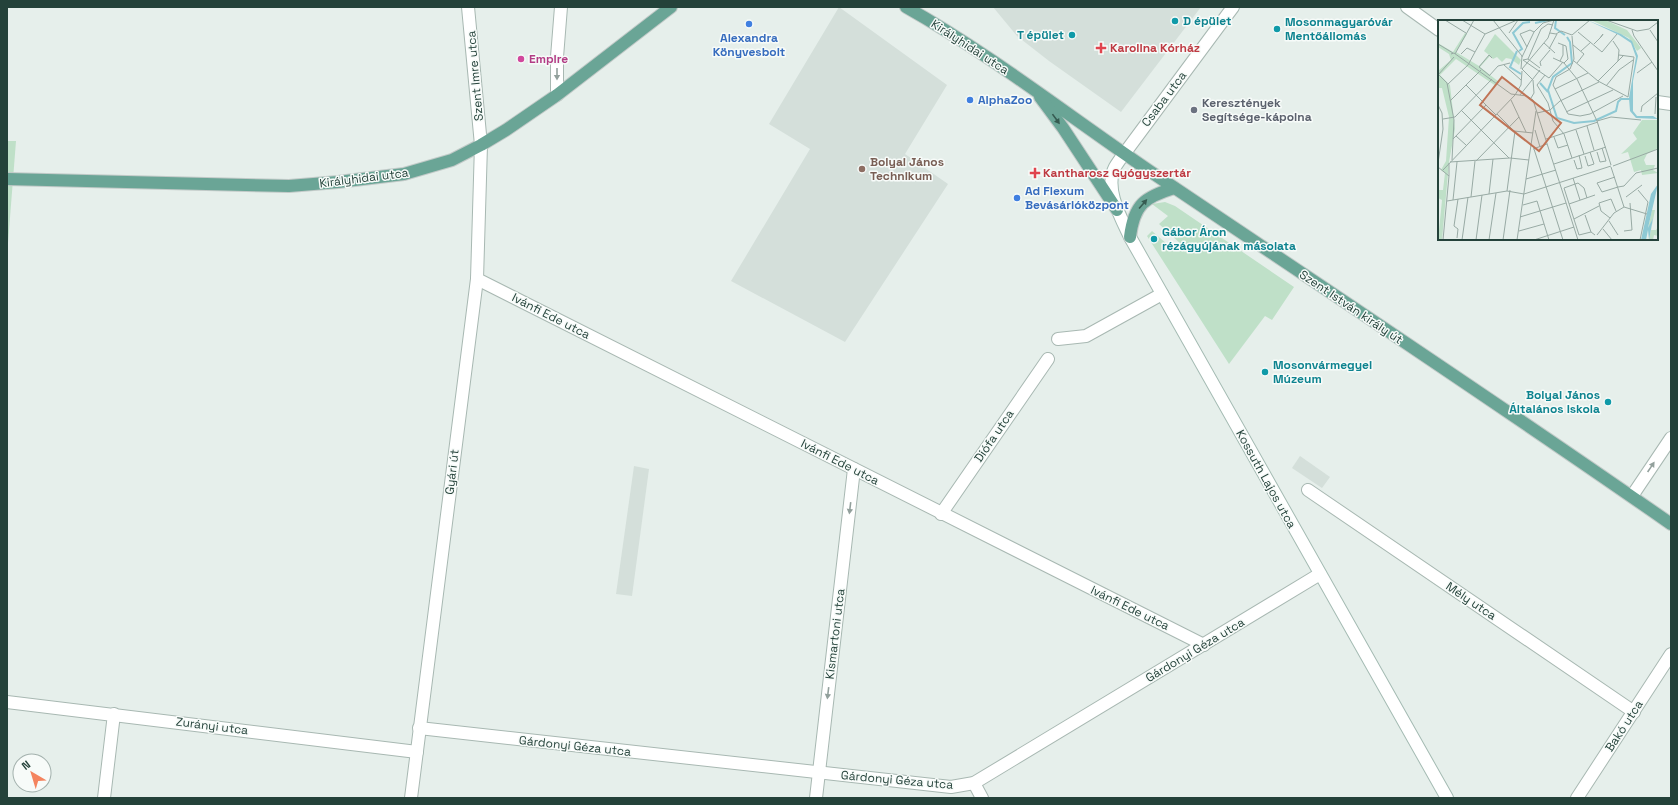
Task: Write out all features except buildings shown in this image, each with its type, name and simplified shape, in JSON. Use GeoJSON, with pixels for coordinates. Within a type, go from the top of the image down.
{"type":"FeatureCollection","features":[{"type":"Feature","properties":{"kind":"main road","name":"Királyhidai utca"},"geometry":{"type":"LineString","coordinates":[[906,7],[926,18],[1033,88]]}},
{"type":"Feature","properties":{"kind":"main road","name":"Királyhidai utca"},"geometry":{"type":"LineString","coordinates":[[7,179],[289,186],[345,182],[404,174],[452,160],[481,145],[557,95],[670,8]]}},
{"type":"Feature","properties":{"kind":"main road","name":"Szent István király út"},"geometry":{"type":"LineString","coordinates":[[1033,88],[1124,154],[1632,496],[1671,524]]}},
{"type":"Feature","properties":{"kind":"main road"},"geometry":{"type":"LineString","coordinates":[[1033,88],[1062,128],[1117,210]]}},
{"type":"Feature","properties":{"kind":"main road"},"geometry":{"type":"LineString","coordinates":[[1130,237],[1132,223],[1136,212],[1144,201],[1155,194],[1174,188]]}},
{"type":"Feature","properties":{"kind":"street","name":"Szent Imre utca"},"geometry":{"type":"LineString","coordinates":[[468,7],[481,145]]}},
{"type":"Feature","properties":{"kind":"street"},"geometry":{"type":"LineString","coordinates":[[557,95],[557,57],[561,7]]}},
{"type":"Feature","properties":{"kind":"street","name":"Csaba utca"},"geometry":{"type":"LineString","coordinates":[[1124,154],[1233,7]]}},
{"type":"Feature","properties":{"kind":"street"},"geometry":{"type":"LineString","coordinates":[[1407,7],[1438,29]]}},
{"type":"Feature","properties":{"kind":"street"},"geometry":{"type":"LineString","coordinates":[[1658,102],[1671,104]]}},
{"type":"Feature","properties":{"kind":"street","name":"Gyári út"},"geometry":{"type":"LineString","coordinates":[[411,798],[477,279],[481,145]]}},
{"type":"Feature","properties":{"kind":"street","name":"Kossuth Lajos utca"},"geometry":{"type":"LineString","coordinates":[[1124,154],[1114,168],[1112,190],[1117,210],[1130,237],[1447,798]]}},
{"type":"Feature","properties":{"kind":"street","name":"Ivánfi Ede utca"},"geometry":{"type":"LineString","coordinates":[[477,279],[941,514],[1204,645]]}},
{"type":"Feature","properties":{"kind":"street"},"geometry":{"type":"LineString","coordinates":[[1058,339],[1086,336],[1162,294]]}},
{"type":"Feature","properties":{"kind":"street","name":"Diófa utca"},"geometry":{"type":"LineString","coordinates":[[941,514],[1048,358]]}},
{"type":"Feature","properties":{"kind":"street"},"geometry":{"type":"LineString","coordinates":[[1632,496],[1671,438]]}},
{"type":"Feature","properties":{"kind":"street","name":"Kismartoni utca"},"geometry":{"type":"LineString","coordinates":[[816,798],[854,470]]}},
{"type":"Feature","properties":{"kind":"street","name":"Mély utca"},"geometry":{"type":"LineString","coordinates":[[1308,490],[1634,712]]}},
{"type":"Feature","properties":{"kind":"street","name":"Gárdonyi Géza utca"},"geometry":{"type":"LineString","coordinates":[[419,728],[951,787],[974,783],[1320,574]]}},
{"type":"Feature","properties":{"kind":"street","name":"Bakó utca"},"geometry":{"type":"LineString","coordinates":[[1576,798],[1671,654]]}},
{"type":"Feature","properties":{"kind":"street","name":"Zurányi utca"},"geometry":{"type":"LineString","coordinates":[[7,702],[417,752]]}},
{"type":"Feature","properties":{"kind":"street"},"geometry":{"type":"LineString","coordinates":[[104,798],[114,714]]}},
{"type":"Feature","properties":{"kind":"street"},"geometry":{"type":"LineString","coordinates":[[974,783],[982,798]]}},
{"type":"Feature","properties":{"kind":"shaded area","name":"Bolyai János Technikum"},"geometry":{"type":"Polygon","coordinates":[[[839,7],[947,85],[905,154],[948,184],[845,342],[731,281],[810,149],[769,124],[839,7]]]}},
{"type":"Feature","properties":{"kind":"shaded area","name":"Karolina Kórház"},"geometry":{"type":"Polygon","coordinates":[[[993,7],[1201,7],[1121,112],[1049,61],[1017,36],[993,7]]]}},
{"type":"Feature","properties":{"kind":"shaded area"},"geometry":{"type":"Polygon","coordinates":[[[1300,456],[1330,477],[1322,488],[1292,468],[1300,456]]]}},
{"type":"Feature","properties":{"kind":"shaded area"},"geometry":{"type":"Polygon","coordinates":[[[634,466],[649,469],[632,596],[616,594],[634,466]]]}},
{"type":"Feature","properties":{"kind":"green space"},"geometry":{"type":"Polygon","coordinates":[[[7,141],[16,141],[8,243],[7,243],[7,141]]]}},
{"type":"Feature","properties":{"kind":"green space"},"geometry":{"type":"Polygon","coordinates":[[[1165,202],[1175,206],[1294,287],[1272,320],[1265,316],[1229,364],[1147,236],[1152,231],[1175,251],[1182,245],[1159,224],[1168,216],[1152,204],[1165,202]]]}},
{"type":"Feature","properties":{"kind":"place","name":"D épület"},"geometry":{"type":"Point","coordinates":[1175,21]}},
{"type":"Feature","properties":{"kind":"place","name":"Alexandra Könyvesbolt"},"geometry":{"type":"Point","coordinates":[749,24]}},
{"type":"Feature","properties":{"kind":"place","name":"Mosonmagyaróvár Mentőállomás"},"geometry":{"type":"Point","coordinates":[1277,29]}},
{"type":"Feature","properties":{"kind":"place","name":"T épület"},"geometry":{"type":"Point","coordinates":[1072,35]}},
{"type":"Feature","properties":{"kind":"place","name":"Karolina Kórház"},"geometry":{"type":"Point","coordinates":[1101,48]}},
{"type":"Feature","properties":{"kind":"place","name":"Empire"},"geometry":{"type":"Point","coordinates":[521,59]}},
{"type":"Feature","properties":{"kind":"place","name":"AlphaZoo"},"geometry":{"type":"Point","coordinates":[970,100]}},
{"type":"Feature","properties":{"kind":"place","name":"Keresztények Segítsége-kápolna"},"geometry":{"type":"Point","coordinates":[1194,110]}},
{"type":"Feature","properties":{"kind":"place","name":"Bolyai János Technikum"},"geometry":{"type":"Point","coordinates":[862,169]}},
{"type":"Feature","properties":{"kind":"place","name":"Kantharosz Gyógyszertár"},"geometry":{"type":"Point","coordinates":[1035,173]}},
{"type":"Feature","properties":{"kind":"place","name":"Ad Flexum Bevásárlóközpont"},"geometry":{"type":"Point","coordinates":[1017,198]}},
{"type":"Feature","properties":{"kind":"place","name":"Gábor Áron rézágyújának másolata"},"geometry":{"type":"Point","coordinates":[1154,239]}},
{"type":"Feature","properties":{"kind":"place","name":"Mosonvármegyei Múzeum"},"geometry":{"type":"Point","coordinates":[1265,372]}},
{"type":"Feature","properties":{"kind":"place","name":"Bolyai János Általános Iskola"},"geometry":{"type":"Point","coordinates":[1608,402]}}]}
